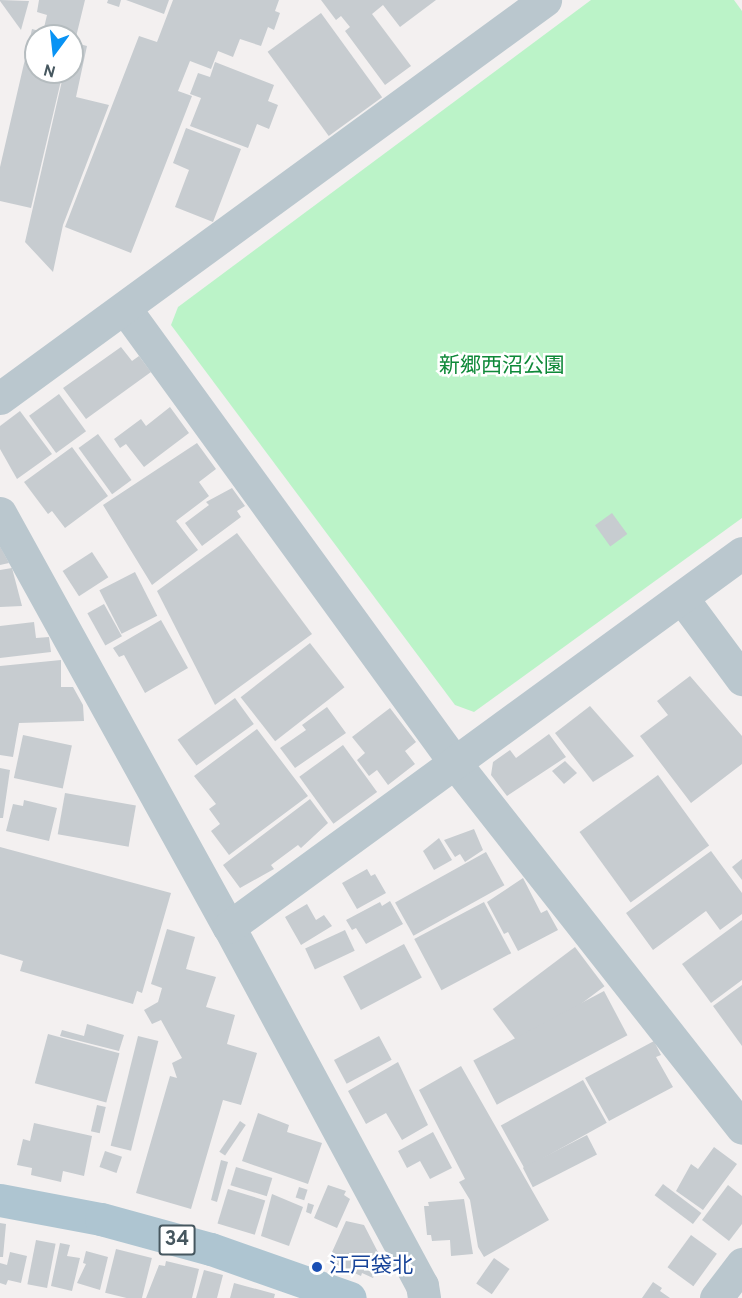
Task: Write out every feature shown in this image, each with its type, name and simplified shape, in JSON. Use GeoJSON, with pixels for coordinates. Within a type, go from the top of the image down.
{"type":"FeatureCollection","features":[{"type":"Feature","properties":{"kind":"main road","name":"34"},"geometry":{"type":"LineString","coordinates":[[0,1200],[101,1219],[211,1249],[350,1298]]}},
{"type":"Feature","properties":{"kind":"street"},"geometry":{"type":"LineString","coordinates":[[0,398],[126,310],[545,0]]}},
{"type":"Feature","properties":{"kind":"street"},"geometry":{"type":"LineString","coordinates":[[126,310],[455,763],[742,1128]]}},
{"type":"Feature","properties":{"kind":"street"},"geometry":{"type":"LineString","coordinates":[[0,513],[229,927],[422,1285],[424,1298]]}},
{"type":"Feature","properties":{"kind":"street"},"geometry":{"type":"LineString","coordinates":[[229,927],[742,553]]}},
{"type":"Feature","properties":{"kind":"street"},"geometry":{"type":"LineString","coordinates":[[682,598],[742,679]]}},
{"type":"Feature","properties":{"kind":"street"},"geometry":{"type":"LineString","coordinates":[[718,1297],[742,1264]]}},
{"type":"Feature","properties":{"kind":"green space","name":"新郷西沼公園"},"geometry":{"type":"Polygon","coordinates":[[[591,0],[734,0],[742,11],[742,518],[474,712],[455,705],[171,325],[178,307],[591,0]]]}},
{"type":"Feature","properties":{"kind":"building"},"geometry":{"type":"Polygon","coordinates":[[[39,0],[85,0],[79,24],[45,24],[47,15],[37,12],[39,0]]]}},
{"type":"Feature","properties":{"kind":"building"},"geometry":{"type":"Polygon","coordinates":[[[108,0],[121,0],[119,7],[107,3],[108,0]]]}},
{"type":"Feature","properties":{"kind":"building"},"geometry":{"type":"Polygon","coordinates":[[[126,0],[169,0],[164,14],[126,0]]]}},
{"type":"Feature","properties":{"kind":"building"},"geometry":{"type":"Polygon","coordinates":[[[173,0],[279,0],[275,11],[280,13],[274,30],[268,27],[261,46],[240,39],[233,57],[218,51],[211,69],[190,61],[178,91],[192,96],[131,253],[65,227],[139,36],[157,42],[173,0]]]}},
{"type":"Feature","properties":{"kind":"building"},"geometry":{"type":"Polygon","coordinates":[[[321,0],[436,0],[400,27],[383,5],[372,14],[411,66],[385,85],[345,31],[350,27],[341,16],[336,20],[321,0]]]}},
{"type":"Feature","properties":{"kind":"building"},"geometry":{"type":"Polygon","coordinates":[[[0,1],[29,1],[21,30],[0,1]]]}},
{"type":"Feature","properties":{"kind":"building"},"geometry":{"type":"Polygon","coordinates":[[[321,13],[382,97],[329,136],[268,52],[321,13]]]}},
{"type":"Feature","properties":{"kind":"building"},"geometry":{"type":"Polygon","coordinates":[[[215,62],[274,85],[268,101],[278,105],[269,129],[257,124],[248,148],[190,126],[201,98],[190,94],[198,73],[210,77],[215,62]]]}},
{"type":"Feature","properties":{"kind":"building"},"geometry":{"type":"Polygon","coordinates":[[[24,64],[24,84],[60,84],[31,208],[0,201],[0,167],[24,64]]]}},
{"type":"Feature","properties":{"kind":"building"},"geometry":{"type":"Polygon","coordinates":[[[61,84],[79,84],[76,97],[109,105],[63,225],[53,272],[25,242],[61,84]]]}},
{"type":"Feature","properties":{"kind":"building"},"geometry":{"type":"Polygon","coordinates":[[[186,128],[241,149],[213,222],[175,207],[189,170],[173,163],[186,128]]]}},
{"type":"Feature","properties":{"kind":"building"},"geometry":{"type":"Polygon","coordinates":[[[121,347],[132,361],[139,356],[151,372],[86,419],[63,388],[121,347]]]}},
{"type":"Feature","properties":{"kind":"building"},"geometry":{"type":"Polygon","coordinates":[[[59,394],[86,431],[56,453],[29,416],[59,394]]]}},
{"type":"Feature","properties":{"kind":"building"},"geometry":{"type":"Polygon","coordinates":[[[170,407],[189,433],[144,467],[126,444],[120,448],[114,439],[141,419],[146,426],[170,407]]]}},
{"type":"Feature","properties":{"kind":"building"},"geometry":{"type":"Polygon","coordinates":[[[20,411],[52,454],[17,479],[0,449],[0,426],[20,411]]]}},
{"type":"Feature","properties":{"kind":"building"},"geometry":{"type":"Polygon","coordinates":[[[98,434],[132,480],[112,494],[79,448],[98,434]]]}},
{"type":"Feature","properties":{"kind":"building"},"geometry":{"type":"Polygon","coordinates":[[[197,443],[216,469],[199,482],[209,496],[176,521],[198,550],[152,585],[103,505],[197,443]]]}},
{"type":"Feature","properties":{"kind":"building"},"geometry":{"type":"Polygon","coordinates":[[[72,447],[108,496],[65,528],[52,511],[48,514],[24,482],[72,447]]]}},
{"type":"Feature","properties":{"kind":"building"},"geometry":{"type":"Polygon","coordinates":[[[232,488],[245,506],[237,511],[241,517],[202,546],[185,523],[209,505],[206,502],[232,488]]]}},
{"type":"Feature","properties":{"kind":"building"},"geometry":{"type":"Polygon","coordinates":[[[612,513],[627,534],[610,546],[595,525],[612,513]]]}},
{"type":"Feature","properties":{"kind":"building"},"geometry":{"type":"Polygon","coordinates":[[[237,533],[312,634],[215,705],[157,591],[237,533]]]}},
{"type":"Feature","properties":{"kind":"building"},"geometry":{"type":"Polygon","coordinates":[[[0,546],[9,563],[0,565],[0,546]]]}},
{"type":"Feature","properties":{"kind":"building"},"geometry":{"type":"Polygon","coordinates":[[[92,552],[108,577],[79,596],[63,571],[92,552]]]}},
{"type":"Feature","properties":{"kind":"building"},"geometry":{"type":"Polygon","coordinates":[[[12,568],[22,606],[0,607],[0,570],[12,568]]]}},
{"type":"Feature","properties":{"kind":"building"},"geometry":{"type":"Polygon","coordinates":[[[135,572],[157,616],[122,634],[99,590],[135,572]]]}},
{"type":"Feature","properties":{"kind":"building"},"geometry":{"type":"Polygon","coordinates":[[[104,604],[122,636],[105,646],[87,613],[104,604]]]}},
{"type":"Feature","properties":{"kind":"building"},"geometry":{"type":"Polygon","coordinates":[[[161,620],[188,668],[145,693],[124,655],[119,657],[113,648],[161,620]]]}},
{"type":"Feature","properties":{"kind":"building"},"geometry":{"type":"Polygon","coordinates":[[[34,622],[36,638],[49,637],[51,652],[0,658],[0,626],[34,622]]]}},
{"type":"Feature","properties":{"kind":"building"},"geometry":{"type":"Polygon","coordinates":[[[310,643],[344,687],[275,741],[241,697],[310,643]]]}},
{"type":"Feature","properties":{"kind":"building"},"geometry":{"type":"Polygon","coordinates":[[[61,660],[61,687],[73,687],[83,705],[84,721],[19,723],[13,757],[0,755],[0,666],[61,660]]]}},
{"type":"Feature","properties":{"kind":"building"},"geometry":{"type":"Polygon","coordinates":[[[690,676],[742,736],[742,764],[691,803],[640,736],[668,715],[657,701],[690,676]]]}},
{"type":"Feature","properties":{"kind":"building"},"geometry":{"type":"Polygon","coordinates":[[[235,698],[254,724],[196,766],[178,740],[235,698]]]}},
{"type":"Feature","properties":{"kind":"building"},"geometry":{"type":"Polygon","coordinates":[[[590,706],[634,756],[593,782],[555,733],[590,706]]]}},
{"type":"Feature","properties":{"kind":"building"},"geometry":{"type":"Polygon","coordinates":[[[327,707],[346,733],[295,768],[280,748],[306,730],[302,725],[327,707]]]}},
{"type":"Feature","properties":{"kind":"building"},"geometry":{"type":"Polygon","coordinates":[[[390,708],[416,742],[405,751],[415,764],[388,785],[377,770],[369,776],[357,760],[365,753],[352,737],[390,708]]]}},
{"type":"Feature","properties":{"kind":"building"},"geometry":{"type":"Polygon","coordinates":[[[257,729],[308,796],[229,855],[211,831],[220,824],[209,809],[216,804],[194,776],[257,729]]]}},
{"type":"Feature","properties":{"kind":"building"},"geometry":{"type":"Polygon","coordinates":[[[549,734],[566,757],[507,796],[491,775],[493,762],[510,750],[516,758],[549,734]]]}},
{"type":"Feature","properties":{"kind":"building"},"geometry":{"type":"Polygon","coordinates":[[[23,735],[72,745],[63,788],[14,778],[23,735]]]}},
{"type":"Feature","properties":{"kind":"building"},"geometry":{"type":"Polygon","coordinates":[[[343,745],[377,792],[333,824],[299,777],[343,745]]]}},
{"type":"Feature","properties":{"kind":"building"},"geometry":{"type":"Polygon","coordinates":[[[565,761],[577,773],[564,784],[552,771],[565,761]]]}},
{"type":"Feature","properties":{"kind":"building"},"geometry":{"type":"Polygon","coordinates":[[[0,768],[10,770],[3,818],[0,818],[0,768]]]}},
{"type":"Feature","properties":{"kind":"building"},"geometry":{"type":"Polygon","coordinates":[[[658,775],[709,845],[631,902],[580,832],[658,775]]]}},
{"type":"Feature","properties":{"kind":"building"},"geometry":{"type":"Polygon","coordinates":[[[65,793],[136,806],[129,847],[58,834],[65,793]]]}},
{"type":"Feature","properties":{"kind":"building"},"geometry":{"type":"Polygon","coordinates":[[[310,799],[328,823],[301,848],[298,845],[271,865],[274,869],[240,888],[223,865],[310,799]]]}},
{"type":"Feature","properties":{"kind":"building"},"geometry":{"type":"Polygon","coordinates":[[[24,800],[57,808],[49,841],[6,831],[13,804],[23,806],[24,800]]]}},
{"type":"Feature","properties":{"kind":"building"},"geometry":{"type":"Polygon","coordinates":[[[474,829],[483,850],[465,862],[460,854],[455,857],[444,840],[474,829]]]}},
{"type":"Feature","properties":{"kind":"building"},"geometry":{"type":"Polygon","coordinates":[[[439,838],[452,860],[434,870],[423,851],[439,838]]]}},
{"type":"Feature","properties":{"kind":"building"},"geometry":{"type":"Polygon","coordinates":[[[0,847],[171,893],[142,993],[137,991],[133,1004],[20,971],[23,961],[0,954],[0,847]]]}},
{"type":"Feature","properties":{"kind":"building"},"geometry":{"type":"Polygon","coordinates":[[[711,851],[742,893],[742,914],[720,930],[706,911],[653,950],[626,913],[711,851]]]}},
{"type":"Feature","properties":{"kind":"building"},"geometry":{"type":"Polygon","coordinates":[[[486,852],[504,885],[413,936],[395,902],[486,852]]]}},
{"type":"Feature","properties":{"kind":"building"},"geometry":{"type":"Polygon","coordinates":[[[742,859],[742,880],[732,867],[742,859]]]}},
{"type":"Feature","properties":{"kind":"building"},"geometry":{"type":"Polygon","coordinates":[[[367,869],[371,876],[375,874],[386,893],[357,909],[342,883],[367,869]]]}},
{"type":"Feature","properties":{"kind":"building"},"geometry":{"type":"Polygon","coordinates":[[[523,878],[541,913],[547,910],[558,930],[518,951],[508,932],[504,934],[487,902],[523,878]]]}},
{"type":"Feature","properties":{"kind":"building"},"geometry":{"type":"Polygon","coordinates":[[[390,901],[403,924],[366,944],[356,928],[352,930],[346,920],[380,902],[382,906],[390,901]]]}},
{"type":"Feature","properties":{"kind":"building"},"geometry":{"type":"Polygon","coordinates":[[[484,902],[511,953],[441,990],[414,939],[484,902]]]}},
{"type":"Feature","properties":{"kind":"building"},"geometry":{"type":"Polygon","coordinates":[[[307,904],[316,920],[324,915],[332,926],[301,945],[285,917],[307,904]]]}},
{"type":"Feature","properties":{"kind":"building"},"geometry":{"type":"Polygon","coordinates":[[[742,920],[742,980],[711,1003],[682,964],[742,920]]]}},
{"type":"Feature","properties":{"kind":"building"},"geometry":{"type":"Polygon","coordinates":[[[167,929],[195,937],[186,969],[216,977],[206,1007],[235,1015],[227,1044],[257,1053],[241,1105],[223,1100],[191,1209],[136,1193],[170,1076],[177,1078],[172,1063],[182,1058],[161,1020],[152,1024],[144,1010],[158,1002],[162,988],[151,984],[167,929]]]}},
{"type":"Feature","properties":{"kind":"building"},"geometry":{"type":"Polygon","coordinates":[[[345,930],[355,951],[315,969],[305,949],[345,930]]]}},
{"type":"Feature","properties":{"kind":"building"},"geometry":{"type":"Polygon","coordinates":[[[404,944],[422,978],[361,1010],[343,976],[404,944]]]}},
{"type":"Feature","properties":{"kind":"building"},"geometry":{"type":"Polygon","coordinates":[[[575,947],[604,986],[522,1048],[493,1009],[575,947]]]}},
{"type":"Feature","properties":{"kind":"building"},"geometry":{"type":"Polygon","coordinates":[[[742,985],[742,1046],[713,1006],[742,985]]]}},
{"type":"Feature","properties":{"kind":"building"},"geometry":{"type":"Polygon","coordinates":[[[604,991],[627,1035],[497,1105],[473,1060],[604,991]]]}},
{"type":"Feature","properties":{"kind":"building"},"geometry":{"type":"Polygon","coordinates":[[[87,1024],[124,1035],[119,1051],[60,1036],[62,1030],[84,1036],[87,1024]]]}},
{"type":"Feature","properties":{"kind":"building"},"geometry":{"type":"Polygon","coordinates":[[[48,1034],[119,1053],[106,1102],[35,1083],[48,1034]]]}},
{"type":"Feature","properties":{"kind":"building"},"geometry":{"type":"Polygon","coordinates":[[[138,1036],[158,1041],[131,1151],[111,1146],[138,1036]]]}},
{"type":"Feature","properties":{"kind":"building"},"geometry":{"type":"Polygon","coordinates":[[[379,1036],[392,1060],[347,1084],[334,1060],[379,1036]]]}},
{"type":"Feature","properties":{"kind":"building"},"geometry":{"type":"Polygon","coordinates":[[[654,1041],[661,1055],[656,1057],[673,1087],[609,1121],[585,1078],[654,1041]]]}},
{"type":"Feature","properties":{"kind":"building"},"geometry":{"type":"Polygon","coordinates":[[[398,1062],[428,1125],[402,1140],[386,1113],[366,1124],[348,1091],[398,1062]]]}},
{"type":"Feature","properties":{"kind":"building"},"geometry":{"type":"Polygon","coordinates":[[[461,1066],[549,1220],[484,1257],[478,1247],[470,1200],[459,1182],[465,1179],[419,1090],[461,1066]]]}},
{"type":"Feature","properties":{"kind":"building"},"geometry":{"type":"Polygon","coordinates":[[[583,1080],[607,1123],[525,1168],[501,1126],[583,1080]]]}},
{"type":"Feature","properties":{"kind":"building"},"geometry":{"type":"Polygon","coordinates":[[[97,1105],[106,1107],[100,1133],[91,1131],[97,1105]]]}},
{"type":"Feature","properties":{"kind":"building"},"geometry":{"type":"Polygon","coordinates":[[[258,1113],[289,1125],[287,1132],[322,1143],[308,1184],[242,1161],[258,1113]]]}},
{"type":"Feature","properties":{"kind":"building"},"geometry":{"type":"Polygon","coordinates":[[[240,1121],[246,1125],[225,1156],[219,1152],[240,1121]]]}},
{"type":"Feature","properties":{"kind":"building"},"geometry":{"type":"Polygon","coordinates":[[[34,1123],[92,1136],[84,1176],[63,1171],[61,1182],[31,1175],[32,1168],[17,1165],[23,1139],[30,1141],[34,1123]]]}},
{"type":"Feature","properties":{"kind":"building"},"geometry":{"type":"Polygon","coordinates":[[[433,1132],[452,1168],[430,1179],[420,1161],[407,1168],[398,1151],[433,1132]]]}},
{"type":"Feature","properties":{"kind":"building"},"geometry":{"type":"Polygon","coordinates":[[[587,1135],[597,1155],[533,1187],[523,1168],[587,1135]]]}},
{"type":"Feature","properties":{"kind":"building"},"geometry":{"type":"Polygon","coordinates":[[[714,1147],[737,1164],[703,1210],[676,1191],[691,1164],[698,1169],[714,1147]]]}},
{"type":"Feature","properties":{"kind":"building"},"geometry":{"type":"Polygon","coordinates":[[[105,1151],[122,1157],[116,1173],[99,1167],[105,1151]]]}},
{"type":"Feature","properties":{"kind":"building"},"geometry":{"type":"Polygon","coordinates":[[[221,1160],[228,1162],[217,1202],[211,1200],[221,1160]]]}},
{"type":"Feature","properties":{"kind":"building"},"geometry":{"type":"Polygon","coordinates":[[[236,1167],[272,1178],[267,1196],[230,1185],[236,1167]]]}},
{"type":"Feature","properties":{"kind":"building"},"geometry":{"type":"Polygon","coordinates":[[[663,1184],[701,1213],[693,1224],[655,1195],[663,1184]]]}},
{"type":"Feature","properties":{"kind":"building"},"geometry":{"type":"Polygon","coordinates":[[[328,1185],[346,1191],[344,1195],[350,1199],[337,1228],[314,1218],[328,1185]]]}},
{"type":"Feature","properties":{"kind":"building"},"geometry":{"type":"Polygon","coordinates":[[[728,1185],[742,1196],[742,1224],[729,1241],[702,1220],[728,1185]]]}},
{"type":"Feature","properties":{"kind":"building"},"geometry":{"type":"Polygon","coordinates":[[[299,1187],[308,1190],[304,1200],[296,1197],[299,1187]]]}},
{"type":"Feature","properties":{"kind":"building"},"geometry":{"type":"Polygon","coordinates":[[[228,1189],[265,1200],[255,1235],[217,1223],[228,1189]]]}},
{"type":"Feature","properties":{"kind":"building"},"geometry":{"type":"Polygon","coordinates":[[[272,1194],[303,1207],[289,1246],[261,1236],[272,1194]]]}},
{"type":"Feature","properties":{"kind":"building"},"geometry":{"type":"Polygon","coordinates":[[[464,1199],[473,1254],[451,1256],[450,1240],[432,1241],[431,1235],[427,1235],[424,1206],[429,1206],[428,1202],[464,1199]]]}},
{"type":"Feature","properties":{"kind":"building"},"geometry":{"type":"Polygon","coordinates":[[[308,1203],[314,1205],[311,1214],[306,1212],[308,1203]]]}},
{"type":"Feature","properties":{"kind":"building"},"geometry":{"type":"Polygon","coordinates":[[[346,1221],[364,1225],[382,1260],[373,1278],[362,1273],[361,1276],[328,1261],[346,1221]]]}},
{"type":"Feature","properties":{"kind":"building"},"geometry":{"type":"Polygon","coordinates":[[[0,1223],[6,1224],[3,1257],[0,1257],[0,1223]]]}},
{"type":"Feature","properties":{"kind":"building"},"geometry":{"type":"Polygon","coordinates":[[[691,1235],[717,1254],[693,1286],[667,1267],[691,1235]]]}},
{"type":"Feature","properties":{"kind":"building"},"geometry":{"type":"Polygon","coordinates":[[[36,1240],[56,1244],[47,1288],[27,1284],[36,1240]]]}},
{"type":"Feature","properties":{"kind":"building"},"geometry":{"type":"Polygon","coordinates":[[[60,1243],[70,1245],[67,1256],[80,1258],[72,1291],[51,1286],[60,1243]]]}},
{"type":"Feature","properties":{"kind":"building"},"geometry":{"type":"Polygon","coordinates":[[[116,1249],[152,1258],[142,1298],[127,1298],[105,1293],[116,1249]]]}},
{"type":"Feature","properties":{"kind":"building"},"geometry":{"type":"Polygon","coordinates":[[[86,1251],[108,1257],[100,1290],[77,1283],[86,1264],[83,1263],[86,1251]]]}},
{"type":"Feature","properties":{"kind":"building"},"geometry":{"type":"Polygon","coordinates":[[[10,1252],[27,1256],[21,1283],[8,1280],[6,1285],[0,1283],[0,1263],[7,1265],[10,1252]]]}},
{"type":"Feature","properties":{"kind":"building"},"geometry":{"type":"Polygon","coordinates":[[[494,1258],[510,1269],[492,1294],[476,1283],[494,1258]]]}},
{"type":"Feature","properties":{"kind":"building"},"geometry":{"type":"Polygon","coordinates":[[[166,1261],[199,1269],[192,1298],[146,1298],[159,1265],[165,1266],[166,1261]]]}},
{"type":"Feature","properties":{"kind":"building"},"geometry":{"type":"Polygon","coordinates":[[[204,1270],[223,1275],[217,1298],[196,1298],[204,1270]]]}},
{"type":"Feature","properties":{"kind":"building"},"geometry":{"type":"Polygon","coordinates":[[[653,1282],[662,1288],[660,1291],[670,1298],[642,1298],[653,1282]]]}},
{"type":"Feature","properties":{"kind":"building"},"geometry":{"type":"Polygon","coordinates":[[[234,1283],[275,1294],[274,1298],[230,1298],[234,1283]]]}},
{"type":"Feature","properties":{"kind":"place","name":"江戸袋北"},"geometry":{"type":"Point","coordinates":[317,1267]}}]}
